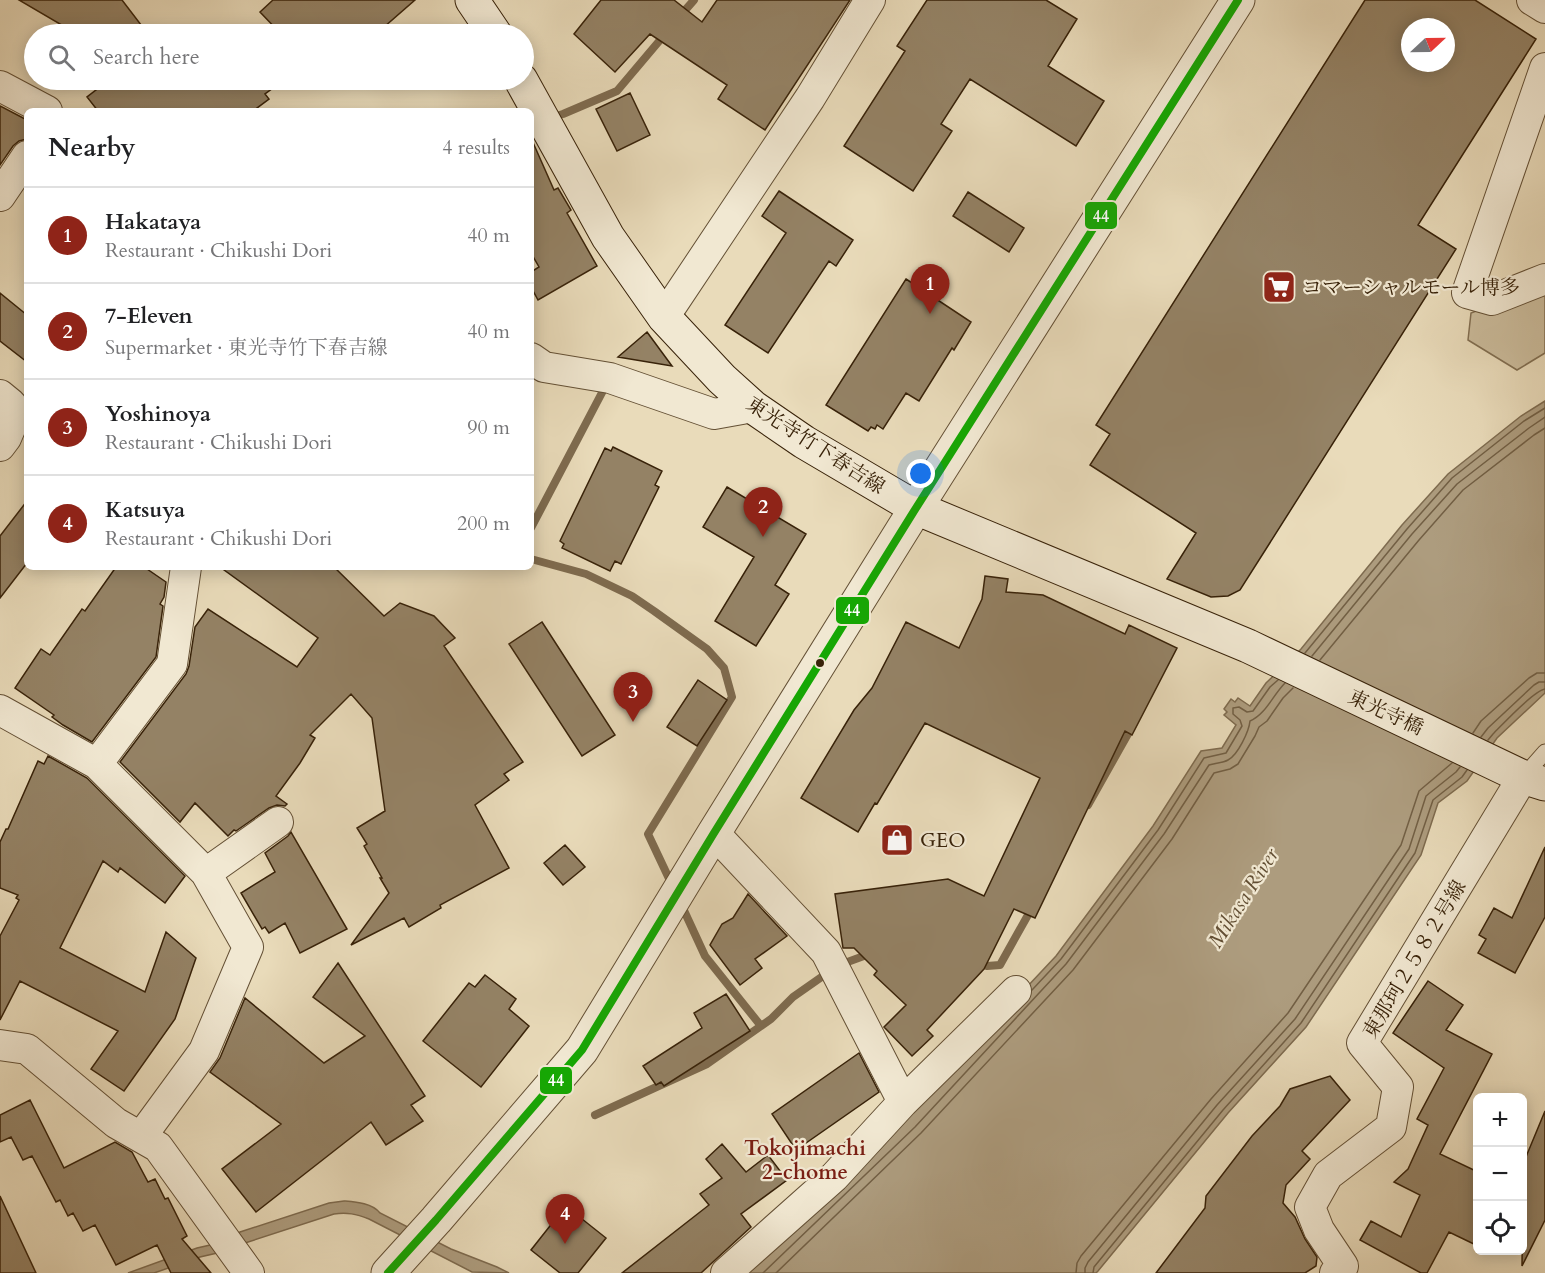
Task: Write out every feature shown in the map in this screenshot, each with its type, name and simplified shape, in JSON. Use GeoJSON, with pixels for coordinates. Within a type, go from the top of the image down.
{"type":"FeatureCollection","features":[{"type":"Feature","properties":{"kind":"street"},"geometry":{"type":"LineString","coordinates":[[472,0],[488,24]]}},
{"type":"Feature","properties":{"kind":"street"},"geometry":{"type":"LineString","coordinates":[[664,317],[810,98],[870,0]]}},
{"type":"Feature","properties":{"kind":"street"},"geometry":{"type":"LineString","coordinates":[[388,1273],[582,1050],[916,508],[1238,0]]}},
{"type":"Feature","properties":{"kind":"street"},"geometry":{"type":"LineString","coordinates":[[1532,0],[1545,8]]}},
{"type":"Feature","properties":{"kind":"street"},"geometry":{"type":"LineString","coordinates":[[1545,68],[1467,293],[1492,300],[1545,279]]}},
{"type":"Feature","properties":{"kind":"street"},"geometry":{"type":"LineString","coordinates":[[0,86],[41,108]]}},
{"type":"Feature","properties":{"kind":"street","name":"東光寺竹下春吉線"},"geometry":{"type":"LineString","coordinates":[[524,90],[531,108]]}},
{"type":"Feature","properties":{"kind":"street","name":"東光寺竹下春吉線"},"geometry":{"type":"LineString","coordinates":[[538,129],[608,237],[664,317],[722,379],[753,407],[804,441],[916,508],[1248,646]]}},
{"type":"Feature","properties":{"kind":"street"},"geometry":{"type":"LineString","coordinates":[[0,196],[24,160]]}},
{"type":"Feature","properties":{"kind":"street"},"geometry":{"type":"LineString","coordinates":[[534,360],[544,367],[610,378],[714,414],[753,407]]}},
{"type":"Feature","properties":{"kind":"street"},"geometry":{"type":"LineString","coordinates":[[0,395],[11,404],[15,417],[0,446]]}},
{"type":"Feature","properties":{"kind":"street"},"geometry":{"type":"LineString","coordinates":[[97,764],[172,664],[186,570]]}},
{"type":"Feature","properties":{"kind":"street","name":"東光寺橋"},"geometry":{"type":"LineString","coordinates":[[1248,646],[1534,781]]}},
{"type":"Feature","properties":{"kind":"street"},"geometry":{"type":"LineString","coordinates":[[0,710],[97,764],[206,873],[249,947],[204,1051],[141,1137]]}},
{"type":"Feature","properties":{"kind":"street","name":"東那珂２５８２号線"},"geometry":{"type":"LineString","coordinates":[[1335,1273],[1343,1266],[1319,1230],[1310,1207],[1328,1176],[1391,1127],[1398,1087],[1362,1043],[1534,781]]}},
{"type":"Feature","properties":{"kind":"street"},"geometry":{"type":"LineString","coordinates":[[206,873],[278,822]]}},
{"type":"Feature","properties":{"kind":"street"},"geometry":{"type":"LineString","coordinates":[[714,833],[826,952],[903,1102]]}},
{"type":"Feature","properties":{"kind":"street"},"geometry":{"type":"LineString","coordinates":[[726,1273],[834,1177],[903,1102],[1016,991]]}},
{"type":"Feature","properties":{"kind":"street"},"geometry":{"type":"LineString","coordinates":[[0,1045],[27,1049],[116,1123],[158,1147],[249,1273]]}},
{"type":"Feature","properties":{"kind":"lane"},"geometry":{"type":"LineString","coordinates":[[1534,781],[1545,752]]}},
{"type":"Feature","properties":{"kind":"shaded area"},"geometry":{"type":"Polygon","coordinates":[[[1545,285],[1545,353],[1517,370],[1468,340],[1471,313],[1545,285]]]}},
{"type":"Feature","properties":{"kind":"water","name":"Mikasa River"},"geometry":{"type":"Polygon","coordinates":[[[1545,401],[1545,693],[1497,738],[1467,781],[1438,803],[1421,855],[1306,1027],[1228,1113],[1098,1271],[1096,1273],[744,1273],[905,1117],[1056,956],[1153,826],[1201,751],[1222,748],[1236,725],[1224,715],[1227,712],[1224,709],[1231,699],[1235,702],[1238,698],[1250,706],[1266,683],[1301,649],[1402,525],[1448,474],[1521,416],[1545,401]]]}},
{"type":"Feature","properties":{"kind":"water"},"geometry":{"type":"Polygon","coordinates":[[[344,1201],[368,1205],[451,1249],[509,1273],[472,1272],[369,1219],[343,1213],[154,1273],[128,1273],[197,1248],[219,1243],[240,1232],[329,1203],[344,1201]]]}},
{"type":"Feature","properties":{"kind":"building"},"geometry":{"type":"Polygon","coordinates":[[[19,0],[122,0],[140,24],[60,24],[19,0]]]}},
{"type":"Feature","properties":{"kind":"building"},"geometry":{"type":"Polygon","coordinates":[[[273,0],[415,0],[387,24],[271,24],[260,12],[273,0]]]}},
{"type":"Feature","properties":{"kind":"building"},"geometry":{"type":"Polygon","coordinates":[[[601,0],[674,0],[702,22],[717,0],[850,0],[765,130],[718,99],[727,85],[650,34],[615,72],[574,34],[601,0]]]}},
{"type":"Feature","properties":{"kind":"building"},"geometry":{"type":"Polygon","coordinates":[[[927,0],[1046,0],[1077,19],[1048,66],[1104,101],[1076,146],[970,79],[941,124],[952,131],[913,191],[844,146],[905,51],[897,46],[927,0]]]}},
{"type":"Feature","properties":{"kind":"building"},"geometry":{"type":"Polygon","coordinates":[[[1365,0],[1475,0],[1536,39],[1418,225],[1456,249],[1240,590],[1228,596],[1211,597],[1167,579],[1196,533],[1090,465],[1110,434],[1096,425],[1365,0]]]}},
{"type":"Feature","properties":{"kind":"building"},"geometry":{"type":"Polygon","coordinates":[[[96,90],[270,90],[265,94],[269,99],[257,108],[96,108],[87,97],[96,90]]]}},
{"type":"Feature","properties":{"kind":"building"},"geometry":{"type":"Polygon","coordinates":[[[630,93],[650,135],[617,151],[596,109],[630,93]]]}},
{"type":"Feature","properties":{"kind":"building"},"geometry":{"type":"Polygon","coordinates":[[[0,106],[24,118],[24,140],[13,146],[0,165],[0,106]]]}},
{"type":"Feature","properties":{"kind":"building"},"geometry":{"type":"Polygon","coordinates":[[[534,145],[554,190],[558,188],[571,210],[567,213],[597,266],[538,300],[534,293],[534,270],[539,267],[534,258],[534,145]]]}},
{"type":"Feature","properties":{"kind":"building"},"geometry":{"type":"Polygon","coordinates":[[[779,191],[853,240],[836,266],[829,261],[768,353],[725,325],[786,233],[762,216],[779,191]]]}},
{"type":"Feature","properties":{"kind":"building"},"geometry":{"type":"Polygon","coordinates":[[[968,192],[1024,228],[1009,252],[953,216],[968,192]]]}},
{"type":"Feature","properties":{"kind":"building"},"geometry":{"type":"Polygon","coordinates":[[[906,279],[971,322],[919,401],[906,393],[883,429],[877,425],[875,429],[871,427],[868,431],[826,405],[906,279]]]}},
{"type":"Feature","properties":{"kind":"building"},"geometry":{"type":"Polygon","coordinates":[[[0,293],[24,313],[24,360],[0,341],[0,293]]]}},
{"type":"Feature","properties":{"kind":"building"},"geometry":{"type":"Polygon","coordinates":[[[647,332],[672,366],[618,357],[647,332]]]}},
{"type":"Feature","properties":{"kind":"building"},"geometry":{"type":"Polygon","coordinates":[[[613,447],[662,471],[655,485],[659,487],[621,564],[615,561],[610,571],[562,548],[564,544],[560,541],[605,448],[611,451],[613,447]]]}},
{"type":"Feature","properties":{"kind":"building"},"geometry":{"type":"Polygon","coordinates":[[[727,487],[806,534],[775,585],[789,594],[756,646],[715,621],[754,557],[703,527],[727,487]]]}},
{"type":"Feature","properties":{"kind":"building"},"geometry":{"type":"Polygon","coordinates":[[[24,505],[24,567],[0,598],[0,536],[24,505]]]}},
{"type":"Feature","properties":{"kind":"building"},"geometry":{"type":"Polygon","coordinates":[[[114,570],[148,570],[166,582],[164,597],[160,604],[163,606],[156,657],[92,742],[63,725],[52,717],[54,715],[15,688],[41,649],[50,655],[82,609],[85,611],[114,570]]]}},
{"type":"Feature","properties":{"kind":"building"},"geometry":{"type":"Polygon","coordinates":[[[224,570],[337,570],[384,616],[400,603],[434,616],[455,638],[444,646],[523,762],[504,774],[509,780],[475,805],[509,868],[440,905],[441,908],[409,927],[404,918],[351,945],[389,893],[364,846],[367,844],[357,828],[385,811],[372,718],[351,694],[310,735],[315,738],[276,796],[287,804],[269,808],[228,836],[195,803],[180,822],[120,762],[186,674],[195,627],[208,609],[297,667],[318,638],[224,570]]]}},
{"type":"Feature","properties":{"kind":"building"},"geometry":{"type":"Polygon","coordinates":[[[985,576],[1008,579],[1006,592],[1043,595],[1125,634],[1129,625],[1177,648],[1132,735],[1125,731],[1035,918],[1014,909],[984,969],[927,1030],[933,1036],[912,1056],[884,1027],[906,1005],[874,975],[877,971],[854,948],[843,948],[835,894],[948,879],[984,896],[1040,778],[925,723],[858,832],[801,798],[854,710],[872,688],[906,622],[959,648],[982,599],[985,576]]]}},
{"type":"Feature","properties":{"kind":"building"},"geometry":{"type":"Polygon","coordinates":[[[542,622],[615,735],[582,756],[509,644],[542,622]]]}},
{"type":"Feature","properties":{"kind":"building"},"geometry":{"type":"Polygon","coordinates":[[[698,680],[727,700],[697,746],[667,727],[698,680]]]}},
{"type":"Feature","properties":{"kind":"building"},"geometry":{"type":"Polygon","coordinates":[[[48,756],[87,778],[185,876],[165,903],[120,868],[118,872],[103,861],[60,948],[145,992],[166,932],[196,958],[175,1019],[124,1091],[91,1069],[118,1031],[20,981],[0,1020],[0,936],[19,900],[16,898],[18,895],[0,888],[0,842],[38,761],[44,764],[48,756]]]}},
{"type":"Feature","properties":{"kind":"building"},"geometry":{"type":"Polygon","coordinates":[[[291,832],[347,929],[300,953],[285,923],[269,933],[265,927],[262,929],[241,893],[275,872],[265,853],[291,832]]]}},
{"type":"Feature","properties":{"kind":"building"},"geometry":{"type":"Polygon","coordinates":[[[565,845],[585,867],[563,885],[544,863],[565,845]]]}},
{"type":"Feature","properties":{"kind":"building"},"geometry":{"type":"Polygon","coordinates":[[[1545,847],[1545,917],[1515,973],[1478,953],[1486,939],[1479,935],[1494,908],[1512,918],[1545,847]]]}},
{"type":"Feature","properties":{"kind":"building"},"geometry":{"type":"Polygon","coordinates":[[[748,894],[787,936],[755,959],[762,968],[740,985],[710,945],[722,924],[733,918],[748,894]]]}},
{"type":"Feature","properties":{"kind":"building"},"geometry":{"type":"Polygon","coordinates":[[[338,963],[425,1096],[411,1105],[423,1121],[386,1145],[371,1122],[256,1212],[222,1169],[281,1124],[210,1072],[220,1058],[245,998],[324,1063],[365,1036],[313,997],[338,963]]]}},
{"type":"Feature","properties":{"kind":"building"},"geometry":{"type":"Polygon","coordinates":[[[485,975],[516,999],[509,1009],[529,1026],[481,1087],[423,1041],[469,983],[475,987],[485,975]]]}},
{"type":"Feature","properties":{"kind":"building"},"geometry":{"type":"Polygon","coordinates":[[[1428,981],[1463,1005],[1446,1030],[1492,1054],[1440,1154],[1473,1170],[1473,1244],[1449,1232],[1427,1273],[1421,1273],[1360,1240],[1371,1221],[1401,1237],[1420,1195],[1394,1182],[1408,1169],[1428,1125],[1417,1119],[1444,1068],[1393,1033],[1428,981]]]}},
{"type":"Feature","properties":{"kind":"building"},"geometry":{"type":"Polygon","coordinates":[[[726,994],[750,1031],[664,1086],[661,1082],[656,1085],[643,1066],[702,1028],[694,1013],[726,994]]]}},
{"type":"Feature","properties":{"kind":"building"},"geometry":{"type":"Polygon","coordinates":[[[859,1053],[879,1092],[796,1150],[772,1114],[859,1053]]]}},
{"type":"Feature","properties":{"kind":"building"},"geometry":{"type":"Polygon","coordinates":[[[1330,1076],[1350,1100],[1302,1151],[1310,1159],[1286,1185],[1283,1203],[1295,1217],[1305,1239],[1317,1257],[1316,1266],[1305,1273],[1156,1273],[1205,1208],[1206,1196],[1252,1136],[1280,1106],[1290,1089],[1330,1076]]]}},
{"type":"Feature","properties":{"kind":"building"},"geometry":{"type":"Polygon","coordinates":[[[30,1100],[64,1168],[115,1142],[132,1152],[148,1182],[155,1179],[165,1199],[168,1198],[187,1236],[182,1239],[211,1273],[171,1273],[157,1245],[116,1265],[95,1225],[83,1231],[73,1213],[68,1216],[60,1200],[56,1202],[32,1156],[23,1160],[11,1137],[0,1142],[0,1115],[30,1100]]]}},
{"type":"Feature","properties":{"kind":"building"},"geometry":{"type":"Polygon","coordinates":[[[1545,1111],[1545,1220],[1522,1266],[1522,1255],[1527,1255],[1527,1154],[1545,1111]]]}},
{"type":"Feature","properties":{"kind":"building"},"geometry":{"type":"Polygon","coordinates":[[[722,1144],[746,1172],[768,1155],[787,1180],[741,1214],[751,1227],[701,1273],[622,1273],[709,1205],[700,1194],[722,1178],[706,1159],[722,1144]]]}},
{"type":"Feature","properties":{"kind":"building"},"geometry":{"type":"Polygon","coordinates":[[[0,1196],[36,1273],[0,1273],[0,1196]]]}},
{"type":"Feature","properties":{"kind":"building"},"geometry":{"type":"Polygon","coordinates":[[[572,1211],[606,1238],[578,1273],[560,1273],[531,1250],[561,1212],[568,1217],[572,1211]]]}},
{"type":"Feature","properties":{"kind":"waterway"},"geometry":{"type":"LineString","coordinates":[[680,16],[694,0]]}},
{"type":"Feature","properties":{"kind":"waterway"},"geometry":{"type":"LineString","coordinates":[[549,118],[617,91],[666,33]]}},
{"type":"Feature","properties":{"kind":"waterway"},"geometry":{"type":"LineString","coordinates":[[534,522],[606,385],[604,384]]}},
{"type":"Feature","properties":{"kind":"waterway"},"geometry":{"type":"LineString","coordinates":[[534,560],[586,574],[632,596],[707,649],[724,668],[732,697],[648,834],[673,887]]}},
{"type":"Feature","properties":{"kind":"waterway"},"geometry":{"type":"LineString","coordinates":[[1088,805],[1133,725]]}},
{"type":"Feature","properties":{"kind":"waterway"},"geometry":{"type":"LineString","coordinates":[[681,904],[705,956],[761,1026]]}},
{"type":"Feature","properties":{"kind":"waterway"},"geometry":{"type":"LineString","coordinates":[[976,962],[987,966],[1000,965],[1033,906]]}},
{"type":"Feature","properties":{"kind":"waterway"},"geometry":{"type":"LineString","coordinates":[[595,1115],[707,1064],[771,1019],[793,997],[823,976],[842,964],[872,953]]}},
{"type":"Feature","properties":{"kind":"transit line","name":"44"},"geometry":{"type":"LineString","coordinates":[[388,1273],[582,1050],[916,508],[1238,0]]}},
{"type":"Feature","properties":{"kind":"place","name":"コマーシャルモール博多"},"geometry":{"type":"Point","coordinates":[1279,287]}},
{"type":"Feature","properties":{"kind":"place","name":"Hakataya"},"geometry":{"type":"Point","coordinates":[930,314]}},
{"type":"Feature","properties":{"kind":"place","name":"7-Eleven"},"geometry":{"type":"Point","coordinates":[763,537]}},
{"type":"Feature","properties":{"kind":"place","name":"Yoshinoya"},"geometry":{"type":"Point","coordinates":[633,722]}},
{"type":"Feature","properties":{"kind":"place","name":"GEO"},"geometry":{"type":"Point","coordinates":[897,840]}},
{"type":"Feature","properties":{"kind":"place","name":"Katsuya"},"geometry":{"type":"Point","coordinates":[565,1244]}},
{"type":"Feature","properties":{"kind":"district","name":"Tokojimachi 2-chome"},"geometry":{"type":"Point","coordinates":[805,1160]}}]}
